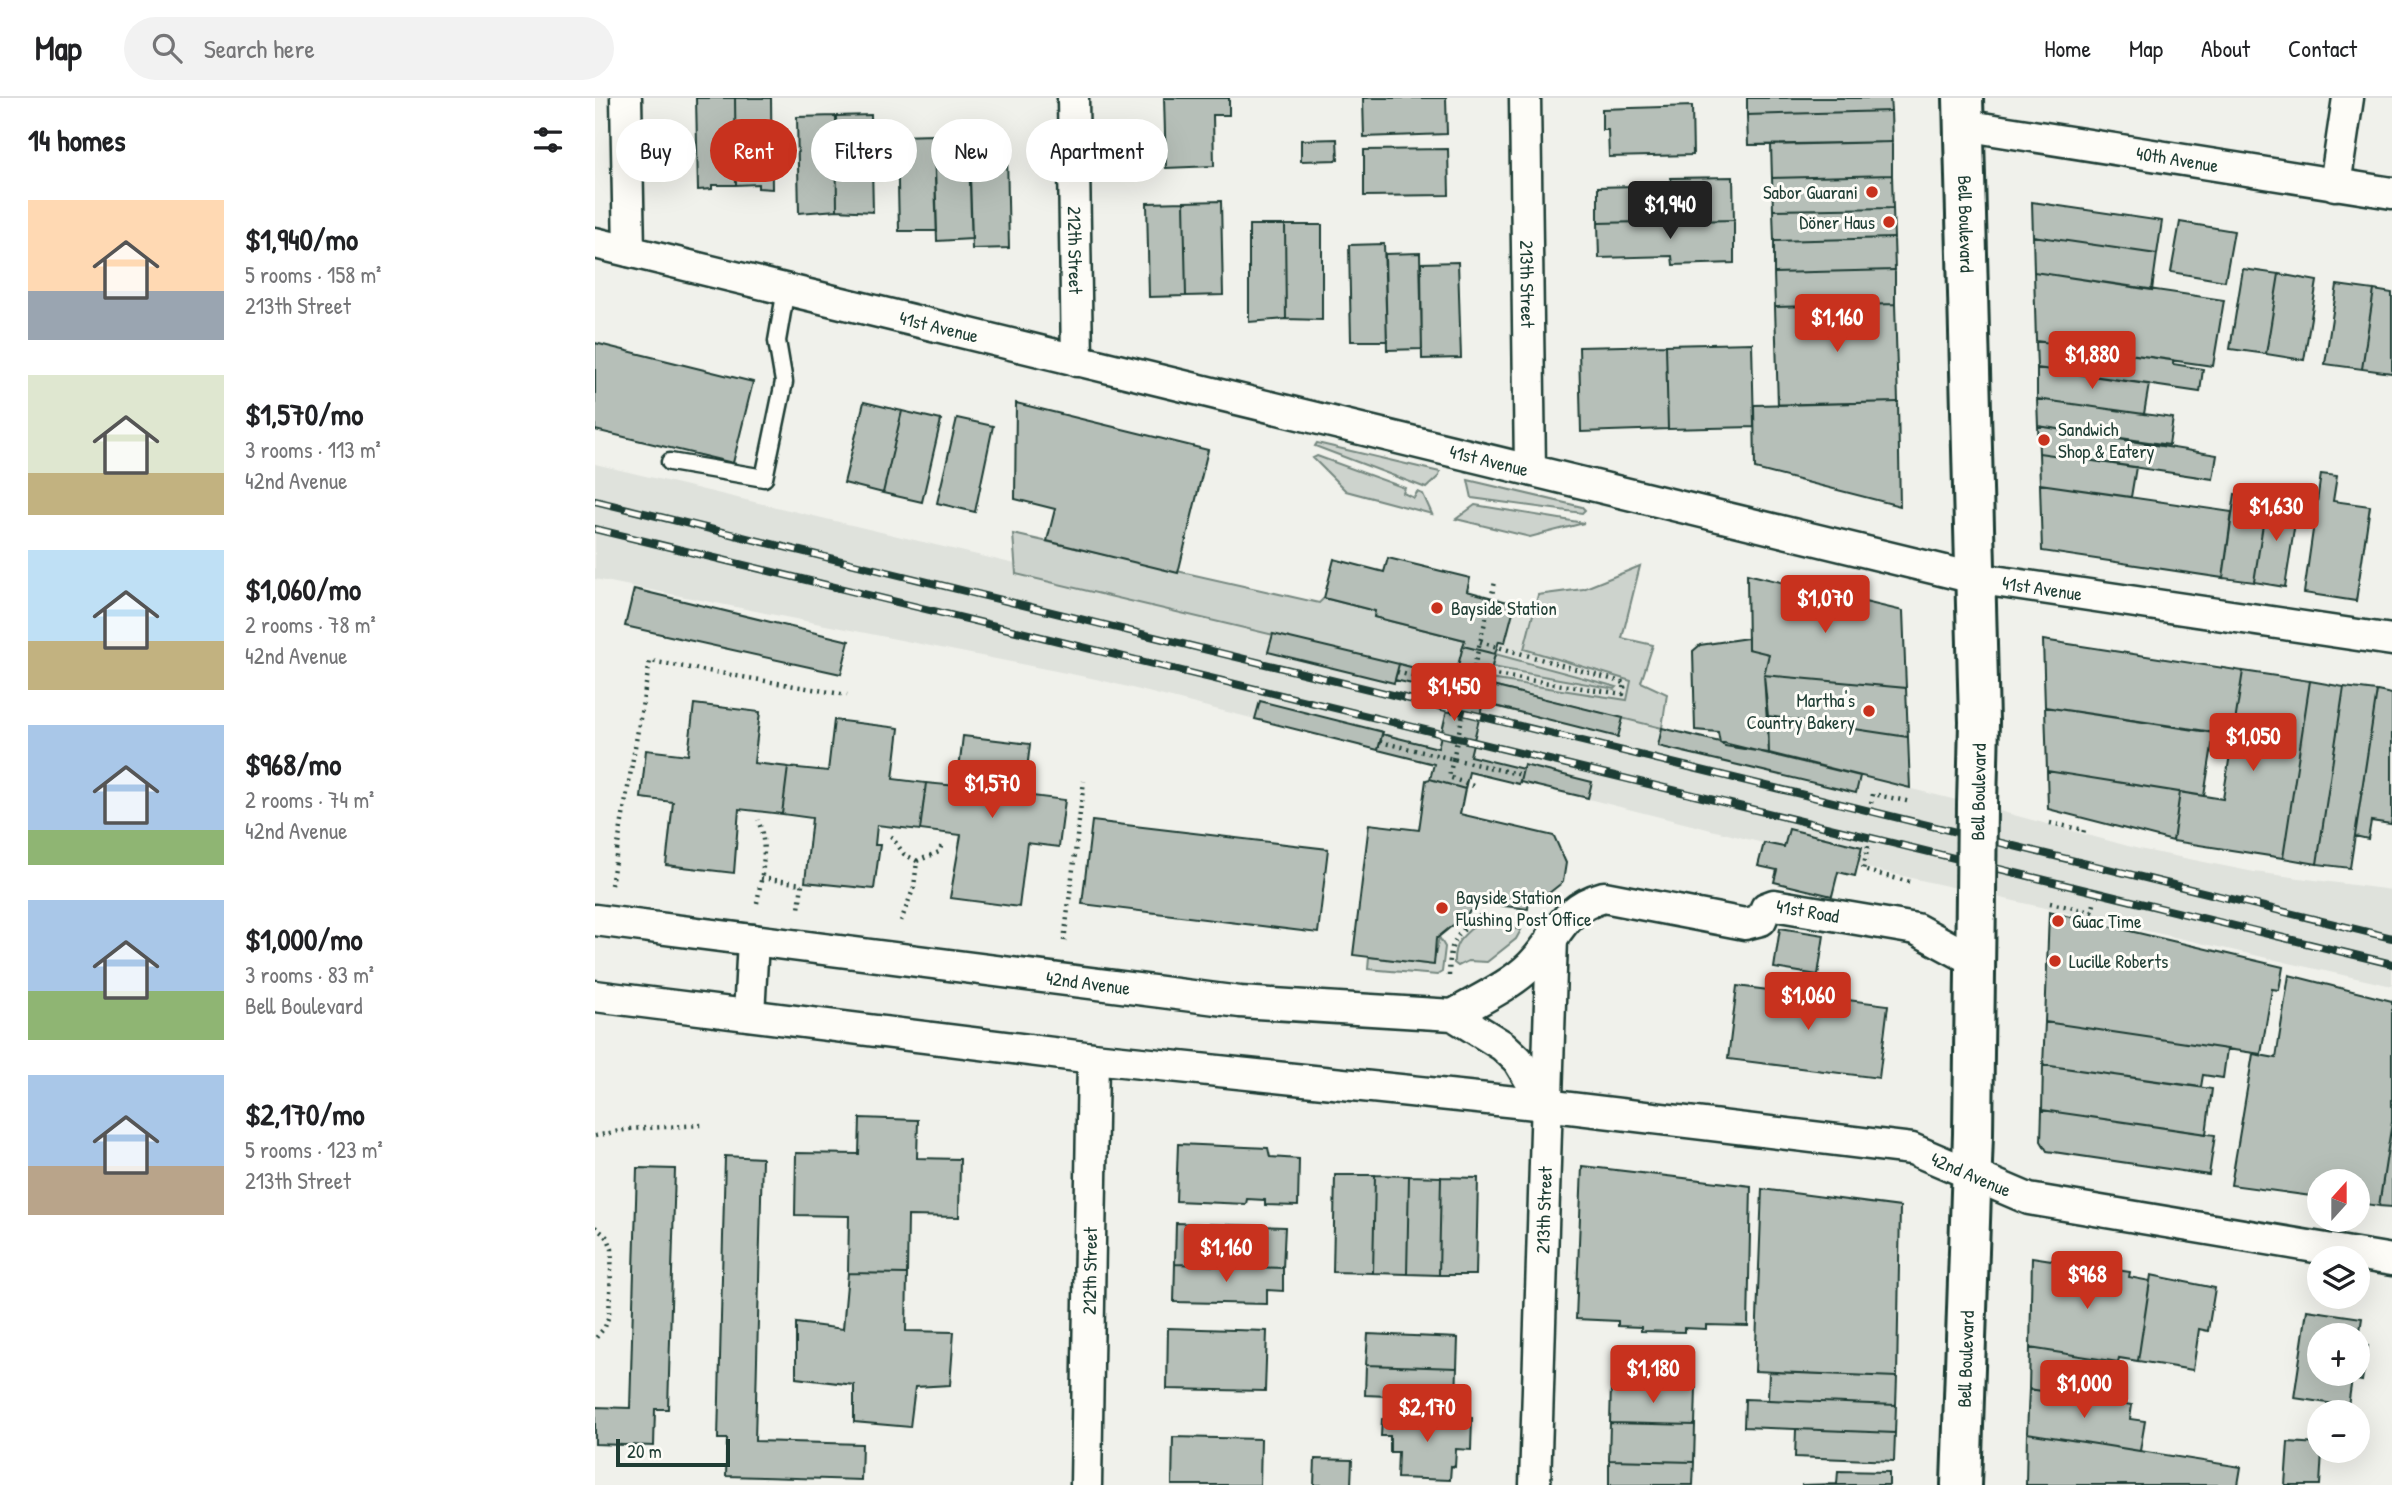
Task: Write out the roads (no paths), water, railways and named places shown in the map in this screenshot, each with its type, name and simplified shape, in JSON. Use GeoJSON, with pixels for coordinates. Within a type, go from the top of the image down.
{"type":"FeatureCollection","features":[{"type":"Feature","properties":{"kind":"street"},"geometry":{"type":"LineString","coordinates":[[626,98],[629,251]]}},
{"type":"Feature","properties":{"kind":"street","name":"212th Street"},"geometry":{"type":"LineString","coordinates":[[1073,98],[1077,361]]}},
{"type":"Feature","properties":{"kind":"street","name":"213th Street"},"geometry":{"type":"LineString","coordinates":[[1525,98],[1530,470]]}},
{"type":"Feature","properties":{"kind":"street"},"geometry":{"type":"LineString","coordinates":[[2335,185],[2348,98]]}},
{"type":"Feature","properties":{"kind":"street","name":"40th Avenue"},"geometry":{"type":"LineString","coordinates":[[1963,111],[2392,194]]}},
{"type":"Feature","properties":{"kind":"street","name":"Bell Boulevard"},"geometry":{"type":"LineString","coordinates":[[1961,1485],[1972,1174],[1979,722],[1963,111]]}},
{"type":"Feature","properties":{"kind":"street","name":"41st Avenue"},"geometry":{"type":"LineString","coordinates":[[595,243],[1974,578],[2392,640]]}},
{"type":"Feature","properties":{"kind":"street","name":"41st Road"},"geometry":{"type":"LineString","coordinates":[[1541,932],[1584,902],[1604,897],[1745,924],[1761,920],[1766,908],[1775,905],[1916,929],[1975,961]]}},
{"type":"Feature","properties":{"kind":"street","name":"42nd Avenue"},"geometry":{"type":"LineString","coordinates":[[595,920],[1240,1002],[1453,1014],[1503,1046],[1518,1060],[1545,1105]]}},
{"type":"Feature","properties":{"kind":"street"},"geometry":{"type":"LineString","coordinates":[[1453,1014],[1506,984],[1531,965],[1541,932]]}},
{"type":"Feature","properties":{"kind":"street","name":"213th Street"},"geometry":{"type":"LineString","coordinates":[[1535,1485],[1545,1105],[1541,932]]}},
{"type":"Feature","properties":{"kind":"street"},"geometry":{"type":"LineString","coordinates":[[749,1015],[753,940]]}},
{"type":"Feature","properties":{"kind":"street","name":"42nd Avenue"},"geometry":{"type":"LineString","coordinates":[[595,996],[1093,1058],[1545,1105],[1912,1149],[2029,1199],[2392,1260]]}},
{"type":"Feature","properties":{"kind":"street","name":"212th Street"},"geometry":{"type":"LineString","coordinates":[[1086,1485],[1093,1058]]}},
{"type":"Feature","properties":{"kind":"lane"},"geometry":{"type":"LineString","coordinates":[[670,462],[764,478],[784,382],[777,341],[786,289]]}},
{"type":"Feature","properties":{"kind":"railway"},"geometry":{"type":"LineString","coordinates":[[595,501],[2392,938]]}},
{"type":"Feature","properties":{"kind":"railway"},"geometry":{"type":"LineString","coordinates":[[595,529],[2392,964]]}},
{"type":"Feature","properties":{"kind":"place","name":"Sabor Guarani"},"geometry":{"type":"Point","coordinates":[1872,192]}},
{"type":"Feature","properties":{"kind":"place","name":"Döner Haus"},"geometry":{"type":"Point","coordinates":[1889,222]}},
{"type":"Feature","properties":{"kind":"place","name":"Sandwich Shop & Eatery"},"geometry":{"type":"Point","coordinates":[2044,440]}},
{"type":"Feature","properties":{"kind":"place","name":"Bayside Station"},"geometry":{"type":"Point","coordinates":[1437,608]}},
{"type":"Feature","properties":{"kind":"place","name":"Martha's Country Bakery"},"geometry":{"type":"Point","coordinates":[1869,711]}},
{"type":"Feature","properties":{"kind":"place","name":"Bayside Station Flushing Post Office"},"geometry":{"type":"Point","coordinates":[1442,908]}},
{"type":"Feature","properties":{"kind":"place","name":"Guac Time"},"geometry":{"type":"Point","coordinates":[2058,921]}},
{"type":"Feature","properties":{"kind":"place","name":"Lucille Roberts"},"geometry":{"type":"Point","coordinates":[2055,961]}}]}
